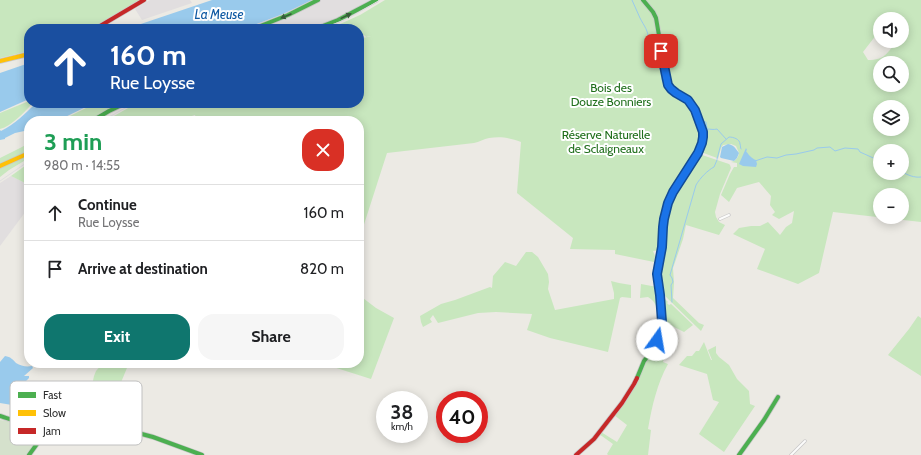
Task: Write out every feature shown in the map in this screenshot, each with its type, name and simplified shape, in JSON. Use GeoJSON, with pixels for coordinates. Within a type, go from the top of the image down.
{"type":"FeatureCollection","features":[{"type":"Feature","properties":{"kind":"street"},"geometry":{"type":"LineString","coordinates":[[103,24],[144,0]]}},
{"type":"Feature","properties":{"kind":"street"},"geometry":{"type":"LineString","coordinates":[[266,24],[318,0]]}},
{"type":"Feature","properties":{"kind":"street"},"geometry":{"type":"LineString","coordinates":[[328,24],[376,0]]}},
{"type":"Feature","properties":{"kind":"street"},"geometry":{"type":"LineString","coordinates":[[576,455],[594,439],[622,403],[634,384],[644,361],[652,351],[657,340],[662,322],[660,289],[657,274],[662,247],[663,227],[668,203],[673,192],[698,153],[702,143],[703,132],[695,110],[690,102],[671,89],[667,82],[656,18],[643,0]]}},
{"type":"Feature","properties":{"kind":"street"},"geometry":{"type":"LineString","coordinates":[[0,61],[24,55]]}},
{"type":"Feature","properties":{"kind":"street"},"geometry":{"type":"LineString","coordinates":[[100,116],[115,108]]}},
{"type":"Feature","properties":{"kind":"street"},"geometry":{"type":"LineString","coordinates":[[0,166],[24,155]]}},
{"type":"Feature","properties":{"kind":"street"},"geometry":{"type":"LineString","coordinates":[[720,218],[729,215]]}},
{"type":"Feature","properties":{"kind":"street"},"geometry":{"type":"LineString","coordinates":[[739,455],[778,397]]}},
{"type":"Feature","properties":{"kind":"street"},"geometry":{"type":"LineString","coordinates":[[0,416],[10,419]]}},
{"type":"Feature","properties":{"kind":"street"},"geometry":{"type":"LineString","coordinates":[[142,434],[202,455]]}},
{"type":"Feature","properties":{"kind":"street"},"geometry":{"type":"LineString","coordinates":[[791,455],[804,441]]}},
{"type":"Feature","properties":{"kind":"street"},"geometry":{"type":"LineString","coordinates":[[30,455],[37,445]]}},
{"type":"Feature","properties":{"kind":"shaded area"},"geometry":{"type":"Polygon","coordinates":[[[150,0],[190,0],[192,3],[142,20],[135,9],[150,0]]]}},
{"type":"Feature","properties":{"kind":"shaded area"},"geometry":{"type":"Polygon","coordinates":[[[312,0],[378,0],[349,16],[329,24],[256,24],[283,14],[312,0]]]}},
{"type":"Feature","properties":{"kind":"shaded area"},"geometry":{"type":"Polygon","coordinates":[[[11,176],[24,182],[24,214],[0,246],[0,183],[11,176]]]}},
{"type":"Feature","properties":{"kind":"green space"},"geometry":{"type":"Polygon","coordinates":[[[0,0],[139,0],[100,24],[24,24],[24,52],[0,58],[0,0]]]}},
{"type":"Feature","properties":{"kind":"green space","name":"Bois des Douze Bonniers"},"geometry":{"type":"Polygon","coordinates":[[[385,0],[921,0],[921,222],[909,221],[909,188],[873,188],[873,217],[833,212],[819,273],[798,284],[757,269],[765,249],[733,234],[739,228],[760,226],[768,222],[780,235],[786,227],[792,223],[794,211],[779,219],[772,215],[775,212],[770,205],[771,196],[759,182],[737,188],[729,202],[721,195],[734,167],[737,167],[737,163],[731,162],[736,159],[739,153],[736,146],[731,144],[723,145],[718,159],[718,156],[717,158],[701,152],[703,130],[700,147],[676,185],[669,200],[664,221],[660,250],[653,251],[655,256],[654,262],[615,254],[615,250],[570,249],[573,238],[517,193],[521,142],[509,138],[493,137],[474,143],[387,153],[364,224],[364,116],[114,116],[128,108],[364,108],[364,38],[371,36],[366,37],[364,35],[364,24],[340,24],[360,15],[385,0]],[[873,12],[873,39],[863,52],[868,60],[873,60],[873,92],[909,92],[909,56],[884,56],[891,48],[909,48],[909,12],[873,12]]]}},
{"type":"Feature","properties":{"kind":"green space"},"geometry":{"type":"Polygon","coordinates":[[[24,103],[24,108],[28,108],[9,125],[0,129],[0,113],[24,103]]]}},
{"type":"Feature","properties":{"kind":"green space"},"geometry":{"type":"Polygon","coordinates":[[[86,108],[120,108],[105,116],[70,116],[86,108]]]}},
{"type":"Feature","properties":{"kind":"green space"},"geometry":{"type":"Polygon","coordinates":[[[24,146],[24,161],[0,177],[0,158],[24,146]]]}},
{"type":"Feature","properties":{"kind":"green space"},"geometry":{"type":"Polygon","coordinates":[[[699,155],[729,164],[731,168],[720,194],[715,212],[719,222],[725,225],[719,235],[686,225],[673,268],[673,298],[699,323],[704,325],[701,331],[662,293],[658,277],[663,248],[665,218],[671,199],[675,189],[699,155]]]}},
{"type":"Feature","properties":{"kind":"green space"},"geometry":{"type":"Polygon","coordinates":[[[24,167],[24,182],[11,176],[24,167]]]}},
{"type":"Feature","properties":{"kind":"green space"},"geometry":{"type":"Polygon","coordinates":[[[526,252],[532,252],[538,257],[548,274],[548,289],[555,310],[614,299],[611,281],[631,285],[631,298],[620,298],[608,352],[550,338],[527,330],[532,314],[496,312],[478,313],[438,323],[433,315],[430,319],[432,322],[423,327],[420,316],[441,304],[490,287],[492,288],[493,276],[505,262],[516,266],[526,252]]]}},
{"type":"Feature","properties":{"kind":"green space"},"geometry":{"type":"Polygon","coordinates":[[[641,284],[657,287],[661,323],[653,347],[652,345],[658,324],[658,314],[655,303],[652,300],[648,297],[640,298],[641,284]]]}},
{"type":"Feature","properties":{"kind":"green space"},"geometry":{"type":"Polygon","coordinates":[[[664,298],[669,305],[671,304],[693,325],[684,332],[670,325],[663,362],[668,364],[655,395],[651,412],[648,429],[651,430],[648,455],[608,455],[607,454],[613,444],[599,434],[601,432],[617,442],[627,425],[614,415],[630,394],[638,380],[644,361],[658,343],[663,323],[662,299],[664,298]]]}},
{"type":"Feature","properties":{"kind":"green space"},"geometry":{"type":"Polygon","coordinates":[[[364,299],[376,308],[394,318],[371,379],[336,368],[364,368],[364,299]]]}},
{"type":"Feature","properties":{"kind":"green space"},"geometry":{"type":"Polygon","coordinates":[[[918,316],[921,318],[921,376],[888,355],[918,316]]]}},
{"type":"Feature","properties":{"kind":"green space"},"geometry":{"type":"Polygon","coordinates":[[[704,342],[711,360],[708,350],[716,346],[716,353],[729,365],[737,379],[749,391],[750,404],[755,406],[724,452],[699,434],[719,402],[713,400],[707,374],[679,365],[687,356],[692,356],[696,351],[699,351],[704,342]]]}},
{"type":"Feature","properties":{"kind":"green space"},"geometry":{"type":"Polygon","coordinates":[[[99,368],[127,368],[122,381],[93,381],[99,368]]]}},
{"type":"Feature","properties":{"kind":"green space"},"geometry":{"type":"Polygon","coordinates":[[[0,420],[10,421],[10,445],[35,445],[28,455],[0,455],[0,420]]]}},
{"type":"Feature","properties":{"kind":"water","name":"La Meuse"},"geometry":{"type":"Polygon","coordinates":[[[212,0],[312,0],[283,14],[256,24],[141,24],[212,0]]]}},
{"type":"Feature","properties":{"kind":"water"},"geometry":{"type":"Polygon","coordinates":[[[24,65],[24,101],[0,112],[0,73],[24,65]]]}},
{"type":"Feature","properties":{"kind":"water"},"geometry":{"type":"Polygon","coordinates":[[[31,108],[84,108],[67,116],[24,116],[24,131],[15,133],[5,139],[0,140],[0,130],[1,131],[6,128],[31,108]]]}},
{"type":"Feature","properties":{"kind":"water"},"geometry":{"type":"Polygon","coordinates":[[[728,144],[733,146],[739,153],[734,161],[720,157],[722,147],[728,144]]]}},
{"type":"Feature","properties":{"kind":"water"},"geometry":{"type":"Polygon","coordinates":[[[746,148],[748,154],[756,160],[756,167],[743,166],[739,164],[746,148]]]}},
{"type":"Feature","properties":{"kind":"water"},"geometry":{"type":"Polygon","coordinates":[[[5,356],[16,363],[24,366],[24,368],[33,368],[24,376],[29,376],[26,381],[10,381],[10,405],[0,403],[0,362],[5,356]]]}},
{"type":"Feature","properties":{"kind":"waterway"},"geometry":{"type":"LineString","coordinates":[[632,0],[647,31],[648,40],[656,59],[659,62],[658,64],[665,86],[675,96],[685,99]]}},
{"type":"Feature","properties":{"kind":"waterway"},"geometry":{"type":"LineString","coordinates":[[693,105],[698,108],[701,118],[706,122],[707,129],[717,129],[726,139]]}},
{"type":"Feature","properties":{"kind":"waterway"},"geometry":{"type":"LineString","coordinates":[[717,159],[721,144],[729,137],[738,140],[740,142],[741,149]]}},
{"type":"Feature","properties":{"kind":"waterway"},"geometry":{"type":"LineString","coordinates":[[755,161],[767,157],[777,158],[814,150],[817,148],[830,147],[835,151],[845,148],[858,149],[860,152],[873,158]]}},
{"type":"Feature","properties":{"kind":"waterway"},"geometry":{"type":"LineString","coordinates":[[672,302],[671,285],[673,282],[670,275],[696,185],[704,174],[714,167],[717,160]]}},
{"type":"Feature","properties":{"kind":"waterway"},"geometry":{"type":"LineString","coordinates":[[909,175],[913,177],[921,177]]}},
{"type":"Feature","properties":{"kind":"railway"},"geometry":{"type":"LineString","coordinates":[[334,24],[349,18],[380,0]]}},
{"type":"Feature","properties":{"kind":"railway"},"geometry":{"type":"LineString","coordinates":[[111,116],[125,108]]}},
{"type":"Feature","properties":{"kind":"railway"},"geometry":{"type":"LineString","coordinates":[[0,181],[24,164]]}},
{"type":"Feature","properties":{"kind":"traffic: fast"},"geometry":{"type":"LineString","coordinates":[[266,24],[318,0]]}},
{"type":"Feature","properties":{"kind":"traffic: fast"},"geometry":{"type":"LineString","coordinates":[[328,24],[376,0]]}},
{"type":"Feature","properties":{"kind":"traffic: fast"},"geometry":{"type":"LineString","coordinates":[[637,378],[644,361],[652,351],[662,322],[657,274],[662,247],[663,227],[668,203],[673,192],[698,153],[703,137],[703,132],[695,110],[688,100],[671,89],[667,82],[656,18],[643,0]]}},
{"type":"Feature","properties":{"kind":"traffic: fast"},"geometry":{"type":"LineString","coordinates":[[100,116],[115,108]]}},
{"type":"Feature","properties":{"kind":"traffic: fast"},"geometry":{"type":"LineString","coordinates":[[739,455],[764,420],[778,397]]}},
{"type":"Feature","properties":{"kind":"traffic: fast"},"geometry":{"type":"LineString","coordinates":[[0,416],[10,420]]}},
{"type":"Feature","properties":{"kind":"traffic: fast"},"geometry":{"type":"LineString","coordinates":[[142,434],[202,455]]}},
{"type":"Feature","properties":{"kind":"traffic: fast"},"geometry":{"type":"LineString","coordinates":[[29,455],[36,445]]}},
{"type":"Feature","properties":{"kind":"traffic: slow"},"geometry":{"type":"LineString","coordinates":[[0,61],[24,55]]}},
{"type":"Feature","properties":{"kind":"traffic: slow"},"geometry":{"type":"LineString","coordinates":[[0,166],[24,155]]}},
{"type":"Feature","properties":{"kind":"traffic: jam"},"geometry":{"type":"LineString","coordinates":[[103,24],[144,0]]}},
{"type":"Feature","properties":{"kind":"traffic: jam"},"geometry":{"type":"LineString","coordinates":[[576,455],[594,439],[622,403],[637,378]]}},
{"type":"Feature","properties":{"kind":"route"},"geometry":{"type":"LineString","coordinates":[[657,340],[662,322],[660,289],[657,274],[662,247],[664,219],[668,203],[673,192],[698,153],[703,137],[703,132],[698,117],[690,102],[676,93],[668,85],[661,51]]}},
{"type":"Feature","properties":{"kind":"park label","name":"Réserve Naturelle de Sclaigneaux"},"geometry":{"type":"Point","coordinates":[606,142]}}]}
